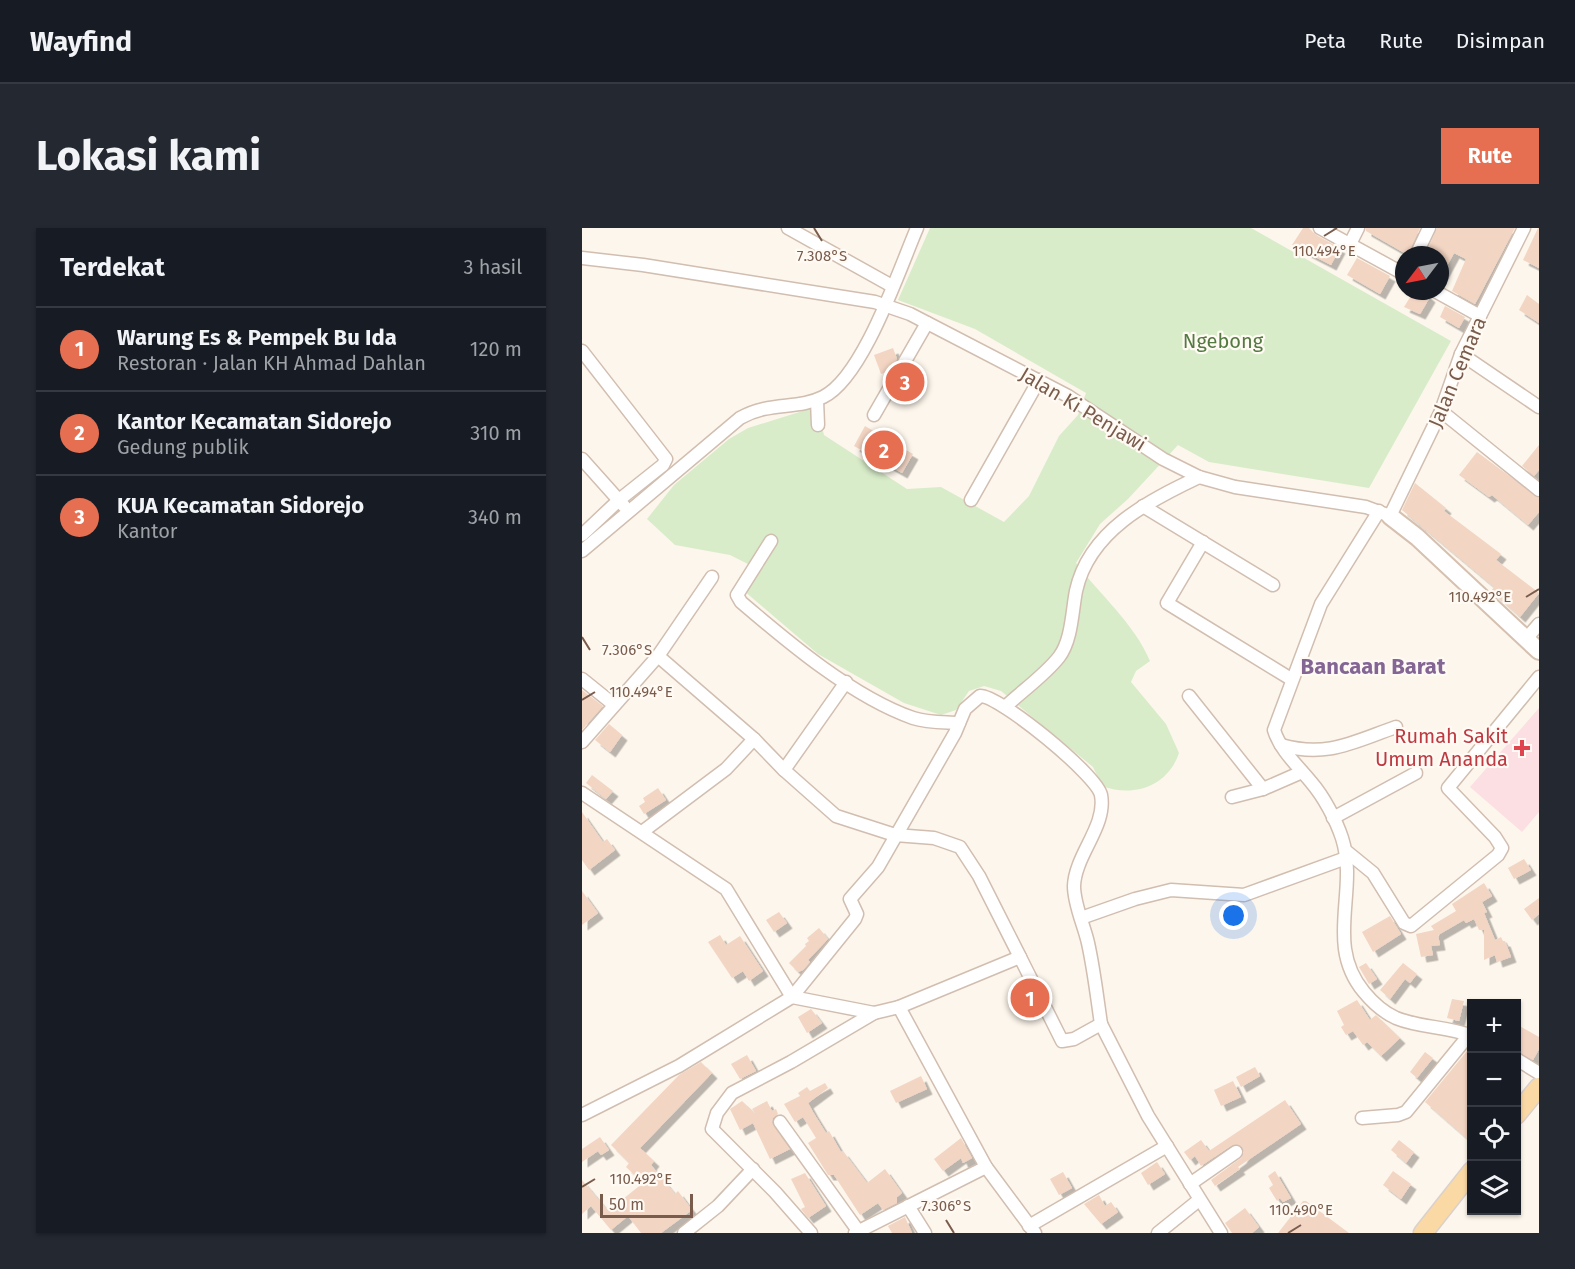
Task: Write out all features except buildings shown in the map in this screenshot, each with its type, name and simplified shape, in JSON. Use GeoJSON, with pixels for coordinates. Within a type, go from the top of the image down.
{"type":"FeatureCollection","features":[{"type":"Feature","properties":{"kind":"main road"},"geometry":{"type":"LineString","coordinates":[[1521,1109],[1539,1087]]}},
{"type":"Feature","properties":{"kind":"main road"},"geometry":{"type":"LineString","coordinates":[[1423,1233],[1467,1177]]}},
{"type":"Feature","properties":{"kind":"street"},"geometry":{"type":"LineString","coordinates":[[788,228],[892,286]]}},
{"type":"Feature","properties":{"kind":"street"},"geometry":{"type":"LineString","coordinates":[[582,551],[740,418],[764,407],[817,399],[834,391],[861,356],[917,228]]}},
{"type":"Feature","properties":{"kind":"street"},"geometry":{"type":"LineString","coordinates":[[1320,228],[1395,269]]}},
{"type":"Feature","properties":{"kind":"street"},"geometry":{"type":"LineString","coordinates":[[1350,244],[1358,228]]}},
{"type":"Feature","properties":{"kind":"street"},"geometry":{"type":"LineString","coordinates":[[1420,246],[1429,228]]}},
{"type":"Feature","properties":{"kind":"street","name":"Jalan Cemara"},"geometry":{"type":"LineString","coordinates":[[1281,745],[1274,725],[1321,604],[1384,514],[1441,411],[1461,354],[1524,228]]}},
{"type":"Feature","properties":{"kind":"street","name":"Jalan Ki Penjawi"},"geometry":{"type":"LineString","coordinates":[[582,258],[642,265],[884,305],[927,323],[1039,380],[1068,396],[1176,467],[1199,477],[1235,487],[1342,503],[1384,514],[1417,537],[1539,651]]}},
{"type":"Feature","properties":{"kind":"street"},"geometry":{"type":"LineString","coordinates":[[1449,299],[1480,316]]}},
{"type":"Feature","properties":{"kind":"street"},"geometry":{"type":"LineString","coordinates":[[874,415],[927,323]]}},
{"type":"Feature","properties":{"kind":"street"},"geometry":{"type":"LineString","coordinates":[[582,351],[666,459],[663,465],[619,500],[582,535]]}},
{"type":"Feature","properties":{"kind":"street"},"geometry":{"type":"LineString","coordinates":[[1461,354],[1539,407]]}},
{"type":"Feature","properties":{"kind":"street"},"geometry":{"type":"LineString","coordinates":[[971,500],[1039,380]]}},
{"type":"Feature","properties":{"kind":"street"},"geometry":{"type":"LineString","coordinates":[[817,399],[818,425]]}},
{"type":"Feature","properties":{"kind":"street"},"geometry":{"type":"LineString","coordinates":[[1441,411],[1539,490]]}},
{"type":"Feature","properties":{"kind":"street"},"geometry":{"type":"LineString","coordinates":[[582,459],[628,511]]}},
{"type":"Feature","properties":{"kind":"street"},"geometry":{"type":"LineString","coordinates":[[1005,707],[1060,656],[1066,640],[1079,577],[1088,557],[1106,537],[1143,506],[1199,477]]}},
{"type":"Feature","properties":{"kind":"street"},"geometry":{"type":"LineString","coordinates":[[1143,506],[1273,585]]}},
{"type":"Feature","properties":{"kind":"street"},"geometry":{"type":"LineString","coordinates":[[771,541],[738,593],[738,599],[784,639],[846,682],[914,718],[932,722],[959,723]]}},
{"type":"Feature","properties":{"kind":"street"},"geometry":{"type":"LineString","coordinates":[[1203,542],[1167,603],[1291,679]]}},
{"type":"Feature","properties":{"kind":"street"},"geometry":{"type":"LineString","coordinates":[[582,742],[613,704],[658,656],[712,577]]}},
{"type":"Feature","properties":{"kind":"street"},"geometry":{"type":"LineString","coordinates":[[1526,639],[1539,624]]}},
{"type":"Feature","properties":{"kind":"street"},"geometry":{"type":"LineString","coordinates":[[658,656],[754,739],[783,770],[836,816],[895,835],[934,837],[960,847],[979,876],[1062,1041],[1074,1039],[1101,1024]]}},
{"type":"Feature","properties":{"kind":"street"},"geometry":{"type":"LineString","coordinates":[[1346,855],[1373,873],[1404,923],[1411,926],[1498,855],[1502,848],[1495,837],[1448,788],[1539,677]]}},
{"type":"Feature","properties":{"kind":"street"},"geometry":{"type":"LineString","coordinates":[[582,679],[613,704]]}},
{"type":"Feature","properties":{"kind":"street"},"geometry":{"type":"LineString","coordinates":[[783,770],[846,682]]}},
{"type":"Feature","properties":{"kind":"street"},"geometry":{"type":"LineString","coordinates":[[582,1115],[679,1066],[792,997],[855,919],[857,914],[850,899],[878,867],[969,704],[980,696],[1005,707],[1086,772],[1099,790],[1101,802],[1098,818],[1078,868],[1074,886],[1093,966],[1101,1024],[1148,1116],[1221,1233]]}},
{"type":"Feature","properties":{"kind":"street"},"geometry":{"type":"LineString","coordinates":[[1189,696],[1263,789]]}},
{"type":"Feature","properties":{"kind":"street"},"geometry":{"type":"LineString","coordinates":[[1281,745],[1299,750],[1326,751],[1396,727]]}},
{"type":"Feature","properties":{"kind":"street"},"geometry":{"type":"LineString","coordinates":[[642,832],[726,768],[754,739]]}},
{"type":"Feature","properties":{"kind":"street"},"geometry":{"type":"LineString","coordinates":[[1281,745],[1313,784],[1332,818],[1346,855],[1343,941],[1346,962],[1354,980],[1371,1001],[1395,1017],[1467,1035]]}},
{"type":"Feature","properties":{"kind":"street"},"geometry":{"type":"LineString","coordinates":[[1232,797],[1263,789],[1302,772]]}},
{"type":"Feature","properties":{"kind":"street"},"geometry":{"type":"LineString","coordinates":[[1332,818],[1416,773]]}},
{"type":"Feature","properties":{"kind":"street"},"geometry":{"type":"LineString","coordinates":[[582,793],[726,889],[792,997],[874,1013]]}},
{"type":"Feature","properties":{"kind":"street"},"geometry":{"type":"LineString","coordinates":[[1081,918],[1171,890],[1244,895],[1346,855]]}},
{"type":"Feature","properties":{"kind":"street"},"geometry":{"type":"LineString","coordinates":[[811,1233],[753,1169],[712,1130],[717,1113],[728,1098],[874,1013],[899,1007],[1020,957]]}},
{"type":"Feature","properties":{"kind":"street"},"geometry":{"type":"LineString","coordinates":[[899,1007],[986,1167],[1032,1229],[1167,1146]]}},
{"type":"Feature","properties":{"kind":"street"},"geometry":{"type":"LineString","coordinates":[[1362,1118],[1398,1115],[1409,1109],[1467,1040]]}},
{"type":"Feature","properties":{"kind":"street"},"geometry":{"type":"LineString","coordinates":[[1521,1062],[1539,1073]]}},
{"type":"Feature","properties":{"kind":"street"},"geometry":{"type":"LineString","coordinates":[[780,1122],[857,1232],[986,1167]]}},
{"type":"Feature","properties":{"kind":"street"},"geometry":{"type":"LineString","coordinates":[[1190,1184],[1236,1152]]}},
{"type":"Feature","properties":{"kind":"street"},"geometry":{"type":"LineString","coordinates":[[684,1233],[718,1206],[753,1169]]}},
{"type":"Feature","properties":{"kind":"street"},"geometry":{"type":"LineString","coordinates":[[1158,1233],[1199,1200]]}},
{"type":"Feature","properties":{"kind":"street"},"geometry":{"type":"LineString","coordinates":[[908,1206],[925,1233]]}},
{"type":"Feature","properties":{"kind":"shaded area","name":"Rumah Sakit Umum Ananda"},"geometry":{"type":"Polygon","coordinates":[[[1539,708],[1539,812],[1522,832],[1470,787],[1539,708]]]}},
{"type":"Feature","properties":{"kind":"green space","name":"Ngebong"},"geometry":{"type":"Polygon","coordinates":[[[930,228],[1251,228],[1451,341],[1369,488],[1209,462],[1178,445],[1128,499],[1100,524],[1076,563],[1126,622],[1143,647],[1150,661],[1136,671],[1131,682],[1166,724],[1179,753],[1167,774],[1138,790],[1126,791],[1102,786],[1093,767],[1001,691],[984,686],[969,691],[956,710],[941,715],[904,703],[818,654],[743,590],[750,565],[730,555],[675,545],[647,519],[674,485],[729,439],[748,428],[809,409],[819,415],[824,435],[907,489],[941,487],[1004,522],[1029,496],[1059,436],[1078,415],[1086,393],[975,329],[898,300],[930,228]]]}},
{"type":"Feature","properties":{"kind":"place","name":"KUA Kecamatan Sidorejo"},"geometry":{"type":"Point","coordinates":[905,382]}},
{"type":"Feature","properties":{"kind":"place","name":"Kantor Kecamatan Sidorejo"},"geometry":{"type":"Point","coordinates":[884,450]}},
{"type":"Feature","properties":{"kind":"place","name":"Rumah Sakit Umum Ananda"},"geometry":{"type":"Point","coordinates":[1522,748]}},
{"type":"Feature","properties":{"kind":"place","name":"Warung Es & Pempek Bu Ida"},"geometry":{"type":"Point","coordinates":[1030,998]}},
{"type":"Feature","properties":{"kind":"district","name":"Bancaan Barat"},"geometry":{"type":"Point","coordinates":[1373,666]}}]}
